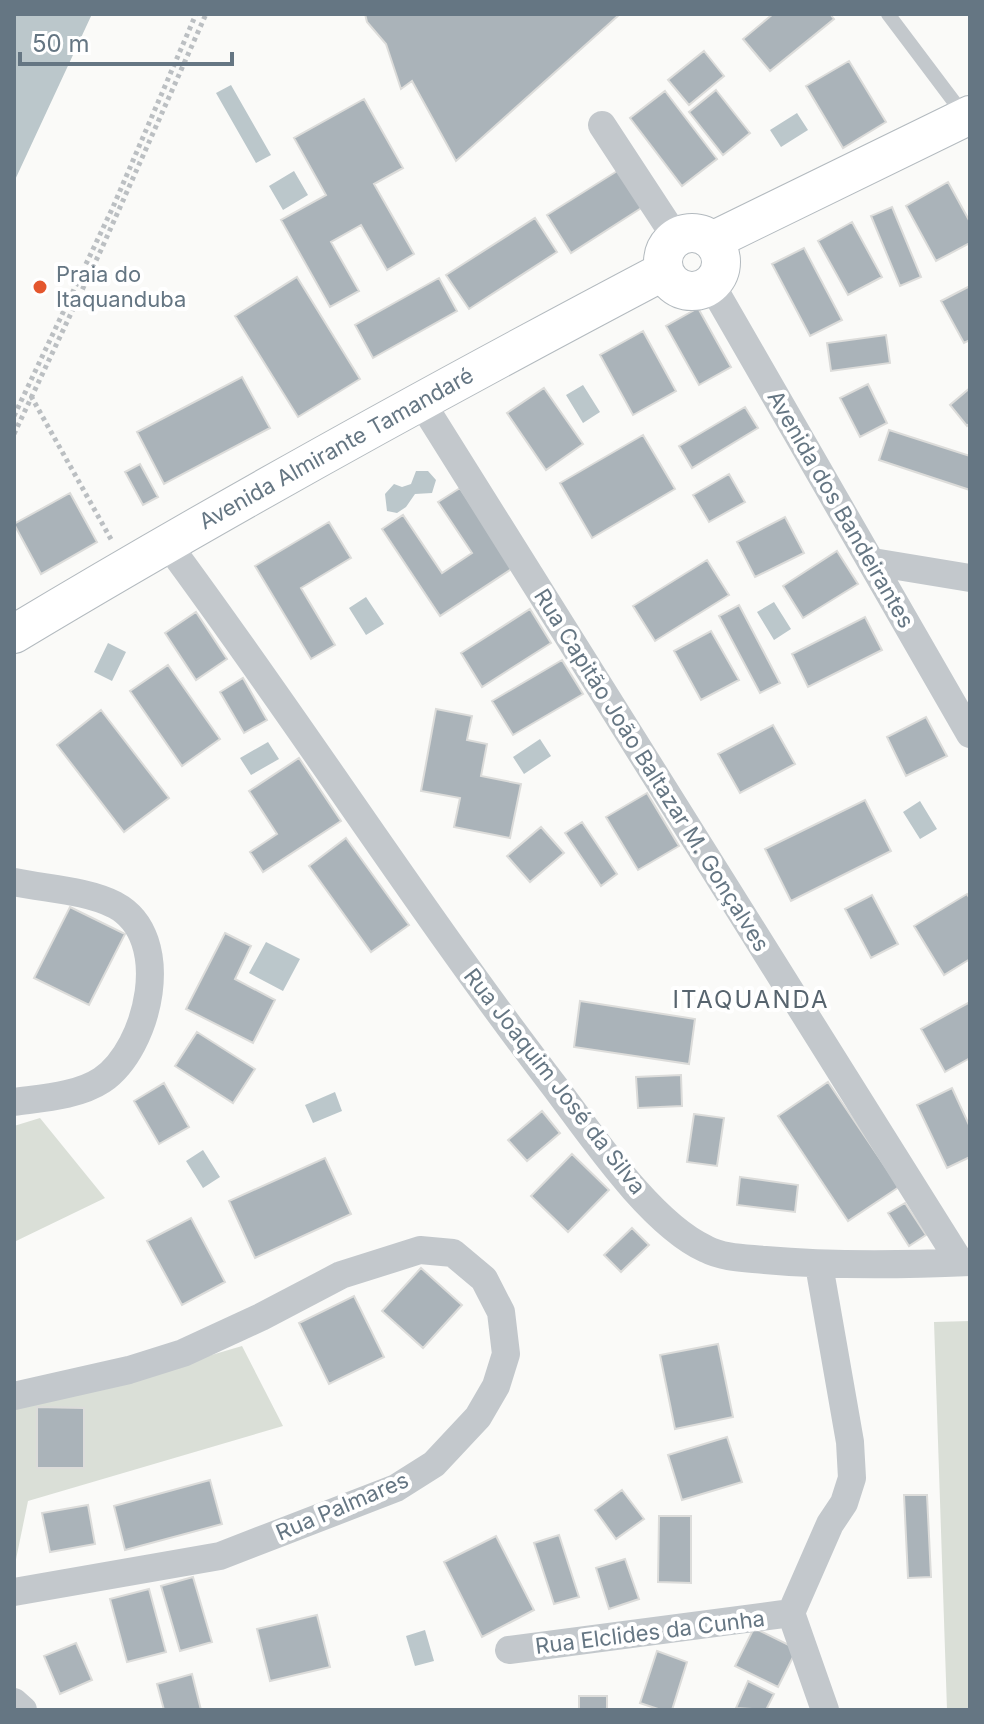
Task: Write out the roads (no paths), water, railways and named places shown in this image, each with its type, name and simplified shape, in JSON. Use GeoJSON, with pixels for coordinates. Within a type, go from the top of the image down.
{"type":"FeatureCollection","features":[{"type":"Feature","properties":{"kind":"main road","name":"Avenida Almirante Tamandaré"},"geometry":{"type":"LineString","coordinates":[[14,634],[166,542],[684,250],[968,117]]}},
{"type":"Feature","properties":{"kind":"main road"},"geometry":{"type":"LineString","coordinates":[[684,250],[668,280],[684,290],[703,289],[711,284]]}},
{"type":"Feature","properties":{"kind":"street"},"geometry":{"type":"LineString","coordinates":[[602,125],[684,250]]}},
{"type":"Feature","properties":{"kind":"street","name":"Avenida dos Bandeirantes"},"geometry":{"type":"LineString","coordinates":[[711,284],[970,734]]}},
{"type":"Feature","properties":{"kind":"street","name":"Rua Capitão João Baltazar M. Gonçalves"},"geometry":{"type":"LineString","coordinates":[[420,400],[965,1262]]}},
{"type":"Feature","properties":{"kind":"street","name":"Rua Joaquim José da Silva"},"geometry":{"type":"LineString","coordinates":[[166,542],[504,1022],[607,1156],[653,1208],[685,1237],[708,1251],[819,1265],[965,1262]]}},
{"type":"Feature","properties":{"kind":"street"},"geometry":{"type":"LineString","coordinates":[[873,562],[970,578]]}},
{"type":"Feature","properties":{"kind":"street"},"geometry":{"type":"LineString","coordinates":[[14,882],[93,897],[118,906],[138,928],[150,954],[151,987],[136,1036],[105,1078],[87,1089],[14,1102]]}},
{"type":"Feature","properties":{"kind":"street","name":"Rua Palmares"},"geometry":{"type":"LineString","coordinates":[[14,1396],[129,1370],[183,1353],[341,1275],[420,1250],[453,1253],[484,1279],[501,1312],[506,1354],[496,1386],[478,1417],[434,1464],[396,1488],[220,1556],[14,1592]]}},
{"type":"Feature","properties":{"kind":"street"},"geometry":{"type":"LineString","coordinates":[[819,1265],[850,1442],[852,1478],[844,1503],[830,1524],[791,1613],[825,1710]]}},
{"type":"Feature","properties":{"kind":"street","name":"Rua Elclides da Cunha"},"geometry":{"type":"LineString","coordinates":[[509,1650],[791,1613]]}},
{"type":"Feature","properties":{"kind":"street"},"geometry":{"type":"LineString","coordinates":[[14,1702],[23,1710]]}},
{"type":"Feature","properties":{"kind":"lane"},"geometry":{"type":"LineString","coordinates":[[888,14],[968,117]]}},
{"type":"Feature","properties":{"kind":"place","name":"Praia do Itaquanduba"},"geometry":{"type":"Point","coordinates":[40,287]}},
{"type":"Feature","properties":{"kind":"district","name":"ITAQUANDA"},"geometry":{"type":"Point","coordinates":[751,1000]}}]}
